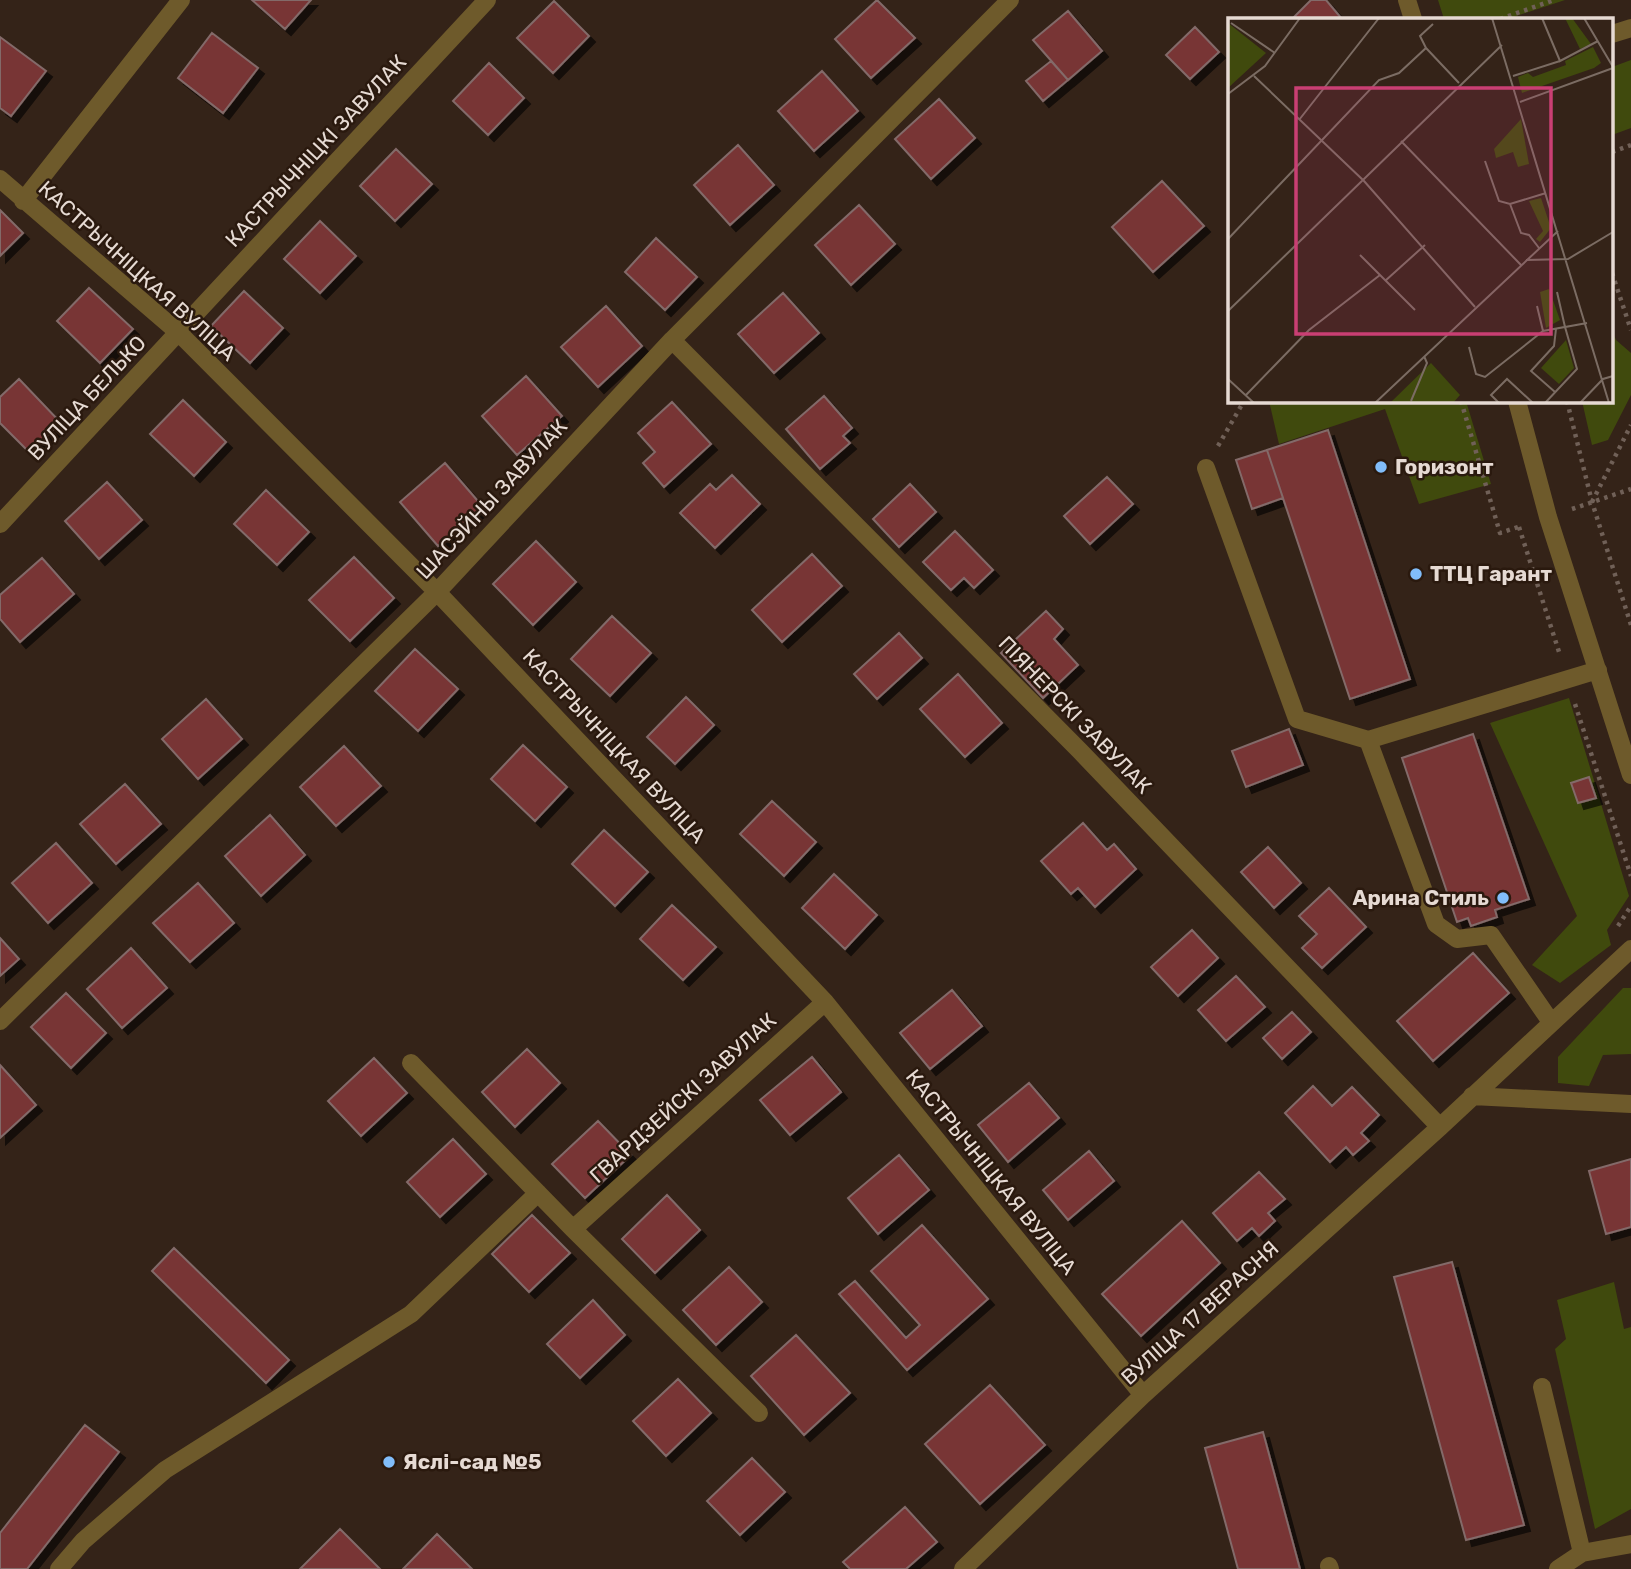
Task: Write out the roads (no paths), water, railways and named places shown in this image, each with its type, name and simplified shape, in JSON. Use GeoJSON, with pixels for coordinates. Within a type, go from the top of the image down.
{"type":"FeatureCollection","features":[{"type":"Feature","properties":{"kind":"street"},"geometry":{"type":"LineString","coordinates":[[23,201],[181,0]]}},
{"type":"Feature","properties":{"kind":"street","name":"КАСТРЫЧНІЦКІ ЗАВУЛАК"},"geometry":{"type":"LineString","coordinates":[[179,333],[487,0]]}},
{"type":"Feature","properties":{"kind":"street","name":"ШАСЭЙНЫ ЗАВУЛАК"},"geometry":{"type":"LineString","coordinates":[[0,1020],[437,592],[672,340],[1010,0]]}},
{"type":"Feature","properties":{"kind":"street"},"geometry":{"type":"LineString","coordinates":[[1407,0],[1413,18]]}},
{"type":"Feature","properties":{"kind":"street"},"geometry":{"type":"LineString","coordinates":[[1614,33],[1631,28]]}},
{"type":"Feature","properties":{"kind":"street","name":"КАСТРЫЧНІЦКАЯ ВУЛІЦА"},"geometry":{"type":"LineString","coordinates":[[0,179],[179,333],[437,592],[825,1002],[1143,1395]]}},
{"type":"Feature","properties":{"kind":"street","name":"ВУЛІЦА БЕЛЬКО"},"geometry":{"type":"LineString","coordinates":[[0,524],[179,333]]}},
{"type":"Feature","properties":{"kind":"street","name":"ПІЯНЕРСКІ ЗАВУЛАК"},"geometry":{"type":"LineString","coordinates":[[672,340],[1080,751],[1440,1126]]}},
{"type":"Feature","properties":{"kind":"street"},"geometry":{"type":"LineString","coordinates":[[1517,402],[1548,517],[1631,775]]}},
{"type":"Feature","properties":{"kind":"street"},"geometry":{"type":"LineString","coordinates":[[1206,468],[1297,719],[1368,740],[1598,670]]}},
{"type":"Feature","properties":{"kind":"street"},"geometry":{"type":"LineString","coordinates":[[1368,740],[1436,924],[1457,939],[1491,935],[1551,1022]]}},
{"type":"Feature","properties":{"kind":"street","name":"ВУЛІЦА 17 ВЕРАСНЯ"},"geometry":{"type":"LineString","coordinates":[[963,1569],[1143,1395],[1631,949]]}},
{"type":"Feature","properties":{"kind":"street","name":"ГВАРДЗЕЙСКІ ЗАВУЛАК"},"geometry":{"type":"LineString","coordinates":[[573,1229],[825,1002]]}},
{"type":"Feature","properties":{"kind":"street"},"geometry":{"type":"LineString","coordinates":[[411,1063],[573,1229],[759,1413]]}},
{"type":"Feature","properties":{"kind":"street"},"geometry":{"type":"LineString","coordinates":[[1472,1096],[1631,1104]]}},
{"type":"Feature","properties":{"kind":"street"},"geometry":{"type":"LineString","coordinates":[[59,1569],[83,1541],[164,1470],[411,1314],[538,1193]]}},
{"type":"Feature","properties":{"kind":"street"},"geometry":{"type":"LineString","coordinates":[[1542,1387],[1582,1553]]}},
{"type":"Feature","properties":{"kind":"street"},"geometry":{"type":"LineString","coordinates":[[1558,1569],[1582,1553],[1631,1544]]}},
{"type":"Feature","properties":{"kind":"place","name":"Горизонт"},"geometry":{"type":"Point","coordinates":[1381,467]}},
{"type":"Feature","properties":{"kind":"place","name":"ТТЦ Гарант"},"geometry":{"type":"Point","coordinates":[1416,574]}},
{"type":"Feature","properties":{"kind":"place","name":"Арина Стиль"},"geometry":{"type":"Point","coordinates":[1503,898]}},
{"type":"Feature","properties":{"kind":"place","name":"Яслі-сад №5"},"geometry":{"type":"Point","coordinates":[389,1462]}}]}
